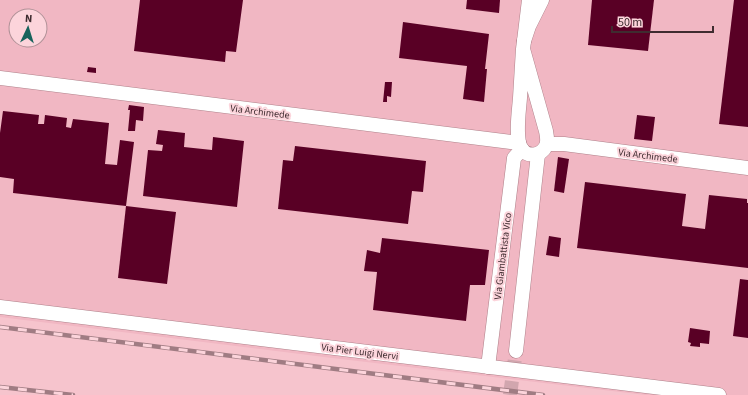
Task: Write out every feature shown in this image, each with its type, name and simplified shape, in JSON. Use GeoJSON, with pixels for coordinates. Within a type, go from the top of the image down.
{"type":"FeatureCollection","features":[{"type":"Feature","properties":{"kind":"street","name":"Via Giambattista Vico"},"geometry":{"type":"LineString","coordinates":[[488,367],[514,158],[520,146],[518,132],[524,45],[529,0]]}},
{"type":"Feature","properties":{"kind":"street","name":"Via Giambattista Vico"},"geometry":{"type":"LineString","coordinates":[[516,351],[543,149],[547,137],[524,45],[529,26],[542,0]]}},
{"type":"Feature","properties":{"kind":"street","name":"Via Archimede"},"geometry":{"type":"LineString","coordinates":[[0,78],[520,146]]}},
{"type":"Feature","properties":{"kind":"street","name":"Via Archimede"},"geometry":{"type":"LineString","coordinates":[[543,149],[564,144],[748,168]]}},
{"type":"Feature","properties":{"kind":"street"},"geometry":{"type":"LineString","coordinates":[[520,146],[529,154],[543,149]]}},
{"type":"Feature","properties":{"kind":"street","name":"Via Pier Luigi Nervi"},"geometry":{"type":"LineString","coordinates":[[0,307],[720,395]]}},
{"type":"Feature","properties":{"kind":"shaded area"},"geometry":{"type":"Polygon","coordinates":[[[0,0],[748,0],[748,395],[646,395],[0,317],[0,0]]]}},
{"type":"Feature","properties":{"kind":"building"},"geometry":{"type":"Polygon","coordinates":[[[140,0],[243,0],[236,52],[226,51],[225,62],[134,51],[140,0]]]}},
{"type":"Feature","properties":{"kind":"building"},"geometry":{"type":"Polygon","coordinates":[[[467,0],[500,0],[499,13],[466,9],[467,0]]]}},
{"type":"Feature","properties":{"kind":"building"},"geometry":{"type":"Polygon","coordinates":[[[592,0],[654,0],[648,51],[588,45],[592,0]]]}},
{"type":"Feature","properties":{"kind":"building"},"geometry":{"type":"Polygon","coordinates":[[[734,0],[748,0],[748,127],[719,124],[734,0]]]}},
{"type":"Feature","properties":{"kind":"building"},"geometry":{"type":"Polygon","coordinates":[[[403,22],[489,34],[485,69],[487,69],[484,102],[463,99],[467,66],[399,58],[403,22]]]}},
{"type":"Feature","properties":{"kind":"building"},"geometry":{"type":"Polygon","coordinates":[[[88,67],[96,68],[96,73],[87,72],[88,67]]]}},
{"type":"Feature","properties":{"kind":"building"},"geometry":{"type":"Polygon","coordinates":[[[385,82],[392,82],[391,97],[387,96],[387,102],[383,102],[385,82]]]}},
{"type":"Feature","properties":{"kind":"building"},"geometry":{"type":"Polygon","coordinates":[[[129,105],[144,107],[143,121],[136,120],[135,131],[128,131],[129,105]]]}},
{"type":"Feature","properties":{"kind":"building"},"geometry":{"type":"Polygon","coordinates":[[[3,111],[39,115],[38,124],[44,124],[45,115],[67,118],[66,127],[71,128],[73,119],[109,123],[105,164],[117,165],[120,140],[134,142],[126,206],[13,193],[14,179],[0,177],[0,133],[3,111]]]}},
{"type":"Feature","properties":{"kind":"building"},"geometry":{"type":"Polygon","coordinates":[[[637,115],[655,117],[652,141],[634,139],[637,115]]]}},
{"type":"Feature","properties":{"kind":"building"},"geometry":{"type":"Polygon","coordinates":[[[158,130],[185,133],[184,147],[212,150],[213,137],[244,141],[237,207],[143,196],[148,150],[162,151],[163,145],[156,144],[158,130]]]}},
{"type":"Feature","properties":{"kind":"building"},"geometry":{"type":"Polygon","coordinates":[[[295,146],[426,161],[423,192],[412,191],[408,224],[278,209],[283,160],[293,161],[295,146]]]}},
{"type":"Feature","properties":{"kind":"building"},"geometry":{"type":"Polygon","coordinates":[[[558,157],[569,159],[564,193],[554,191],[558,157]]]}},
{"type":"Feature","properties":{"kind":"building"},"geometry":{"type":"Polygon","coordinates":[[[585,182],[686,194],[682,226],[705,229],[709,195],[747,199],[748,268],[577,248],[585,182]]]}},
{"type":"Feature","properties":{"kind":"building"},"geometry":{"type":"Polygon","coordinates":[[[126,206],[176,212],[167,284],[118,278],[126,206]]]}},
{"type":"Feature","properties":{"kind":"building"},"geometry":{"type":"Polygon","coordinates":[[[549,236],[561,238],[559,257],[546,255],[549,236]]]}},
{"type":"Feature","properties":{"kind":"building"},"geometry":{"type":"Polygon","coordinates":[[[382,238],[489,250],[485,285],[470,285],[466,321],[373,310],[377,272],[364,271],[367,250],[380,253],[382,238]]]}},
{"type":"Feature","properties":{"kind":"building"},"geometry":{"type":"Polygon","coordinates":[[[740,279],[748,280],[748,338],[733,336],[740,279]]]}},
{"type":"Feature","properties":{"kind":"building"},"geometry":{"type":"Polygon","coordinates":[[[690,328],[710,331],[709,344],[700,343],[700,347],[690,346],[691,343],[688,342],[690,328]]]}},
{"type":"Feature","properties":{"kind":"tunnel"},"geometry":{"type":"LineString","coordinates":[[510,395],[516,351]]}},
{"type":"Feature","properties":{"kind":"railway"},"geometry":{"type":"LineString","coordinates":[[0,327],[543,395]]}},
{"type":"Feature","properties":{"kind":"railway"},"geometry":{"type":"LineString","coordinates":[[0,387],[73,395]]}}]}
